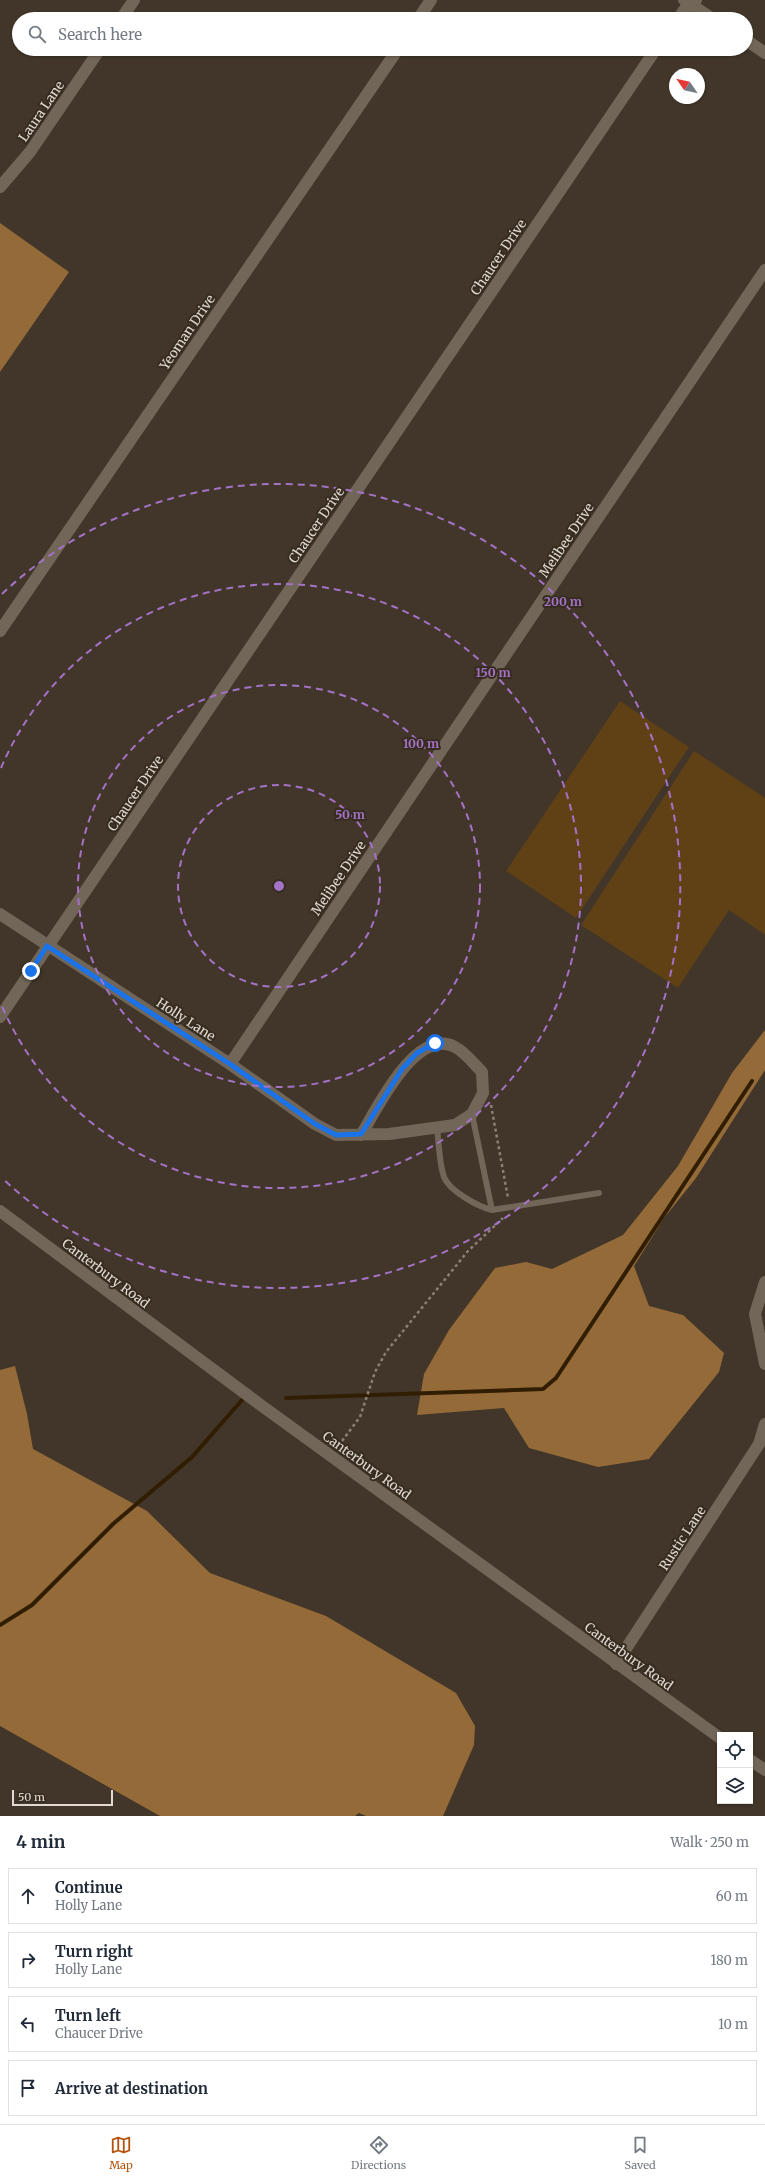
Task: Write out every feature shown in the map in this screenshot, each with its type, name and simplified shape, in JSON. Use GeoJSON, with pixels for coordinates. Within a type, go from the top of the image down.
{"type":"FeatureCollection","features":[{"type":"Feature","properties":{"kind":"street"},"geometry":{"type":"LineString","coordinates":[[126,12],[134,0]]}},
{"type":"Feature","properties":{"kind":"street"},"geometry":{"type":"LineString","coordinates":[[423,12],[431,0]]}},
{"type":"Feature","properties":{"kind":"street"},"geometry":{"type":"LineString","coordinates":[[683,12],[690,1],[704,12]]}},
{"type":"Feature","properties":{"kind":"street"},"geometry":{"type":"LineString","coordinates":[[753,45],[765,53]]}},
{"type":"Feature","properties":{"kind":"street","name":"Laura Lane"},"geometry":{"type":"LineString","coordinates":[[0,187],[30,152],[95,56]]}},
{"type":"Feature","properties":{"kind":"street","name":"Yeoman Drive"},"geometry":{"type":"LineString","coordinates":[[0,631],[393,56]]}},
{"type":"Feature","properties":{"kind":"street","name":"Chaucer Drive"},"geometry":{"type":"LineString","coordinates":[[0,1017],[651,56]]}},
{"type":"Feature","properties":{"kind":"street","name":"Melibee Drive"},"geometry":{"type":"LineString","coordinates":[[230,1064],[765,270]]}},
{"type":"Feature","properties":{"kind":"street","name":"Holly Lane"},"geometry":{"type":"LineString","coordinates":[[0,914],[230,1064],[315,1124],[336,1135],[389,1134],[455,1125],[472,1114],[483,1094]]}},
{"type":"Feature","properties":{"kind":"street"},"geometry":{"type":"LineString","coordinates":[[361,1134],[402,1069],[417,1053],[435,1043],[454,1046],[482,1072],[483,1094]]}},
{"type":"Feature","properties":{"kind":"street","name":"Canterbury Road"},"geometry":{"type":"LineString","coordinates":[[0,1211],[253,1400],[717,1736]]}},
{"type":"Feature","properties":{"kind":"street"},"geometry":{"type":"LineString","coordinates":[[765,1282],[755,1314],[765,1364]]}},
{"type":"Feature","properties":{"kind":"street","name":"Rustic Lane"},"geometry":{"type":"LineString","coordinates":[[616,1664],[756,1450],[765,1424]]}},
{"type":"Feature","properties":{"kind":"street"},"geometry":{"type":"LineString","coordinates":[[753,1762],[765,1770]]}},
{"type":"Feature","properties":{"kind":"lane"},"geometry":{"type":"LineString","coordinates":[[472,1114],[492,1210]]}},
{"type":"Feature","properties":{"kind":"lane"},"geometry":{"type":"LineString","coordinates":[[437,1128],[445,1178],[451,1188],[481,1207],[492,1210],[599,1193]]}},
{"type":"Feature","properties":{"kind":"path"},"geometry":{"type":"LineString","coordinates":[[342,1441],[360,1417],[375,1372],[386,1352],[468,1251],[496,1226],[506,1214],[508,1200],[491,1101],[483,1094]]}},
{"type":"Feature","properties":{"kind":"shaded area"},"geometry":{"type":"Polygon","coordinates":[[[0,223],[69,272],[0,372],[0,223]]]}},
{"type":"Feature","properties":{"kind":"shaded area"},"geometry":{"type":"Polygon","coordinates":[[[620,701],[689,747],[576,918],[506,871],[620,701]]]}},
{"type":"Feature","properties":{"kind":"shaded area"},"geometry":{"type":"Polygon","coordinates":[[[694,751],[765,798],[765,935],[729,910],[678,988],[581,925],[694,751]]]}},
{"type":"Feature","properties":{"kind":"shaded area"},"geometry":{"type":"Polygon","coordinates":[[[765,1030],[765,1070],[696,1178],[664,1218],[634,1266],[649,1306],[683,1315],[724,1353],[719,1372],[649,1459],[598,1467],[529,1448],[504,1408],[417,1415],[424,1374],[449,1330],[495,1268],[526,1262],[552,1269],[623,1235],[678,1166],[732,1073],[765,1030]]]}},
{"type":"Feature","properties":{"kind":"shaded area"},"geometry":{"type":"Polygon","coordinates":[[[15,1366],[27,1414],[33,1449],[147,1511],[210,1573],[326,1616],[456,1693],[475,1726],[474,1745],[443,1816],[366,1816],[359,1813],[355,1816],[160,1816],[0,1726],[0,1370],[15,1366]]]}},
{"type":"Feature","properties":{"kind":"waterway"},"geometry":{"type":"LineString","coordinates":[[286,1398],[543,1389],[556,1378],[752,1081]]}},
{"type":"Feature","properties":{"kind":"waterway"},"geometry":{"type":"LineString","coordinates":[[0,1625],[32,1605],[113,1524],[192,1457],[242,1400]]}},
{"type":"Feature","properties":{"kind":"route"},"geometry":{"type":"LineString","coordinates":[[31,971],[47,946],[230,1064],[315,1124],[336,1135],[361,1134],[402,1069],[417,1053],[435,1043]]}}]}
